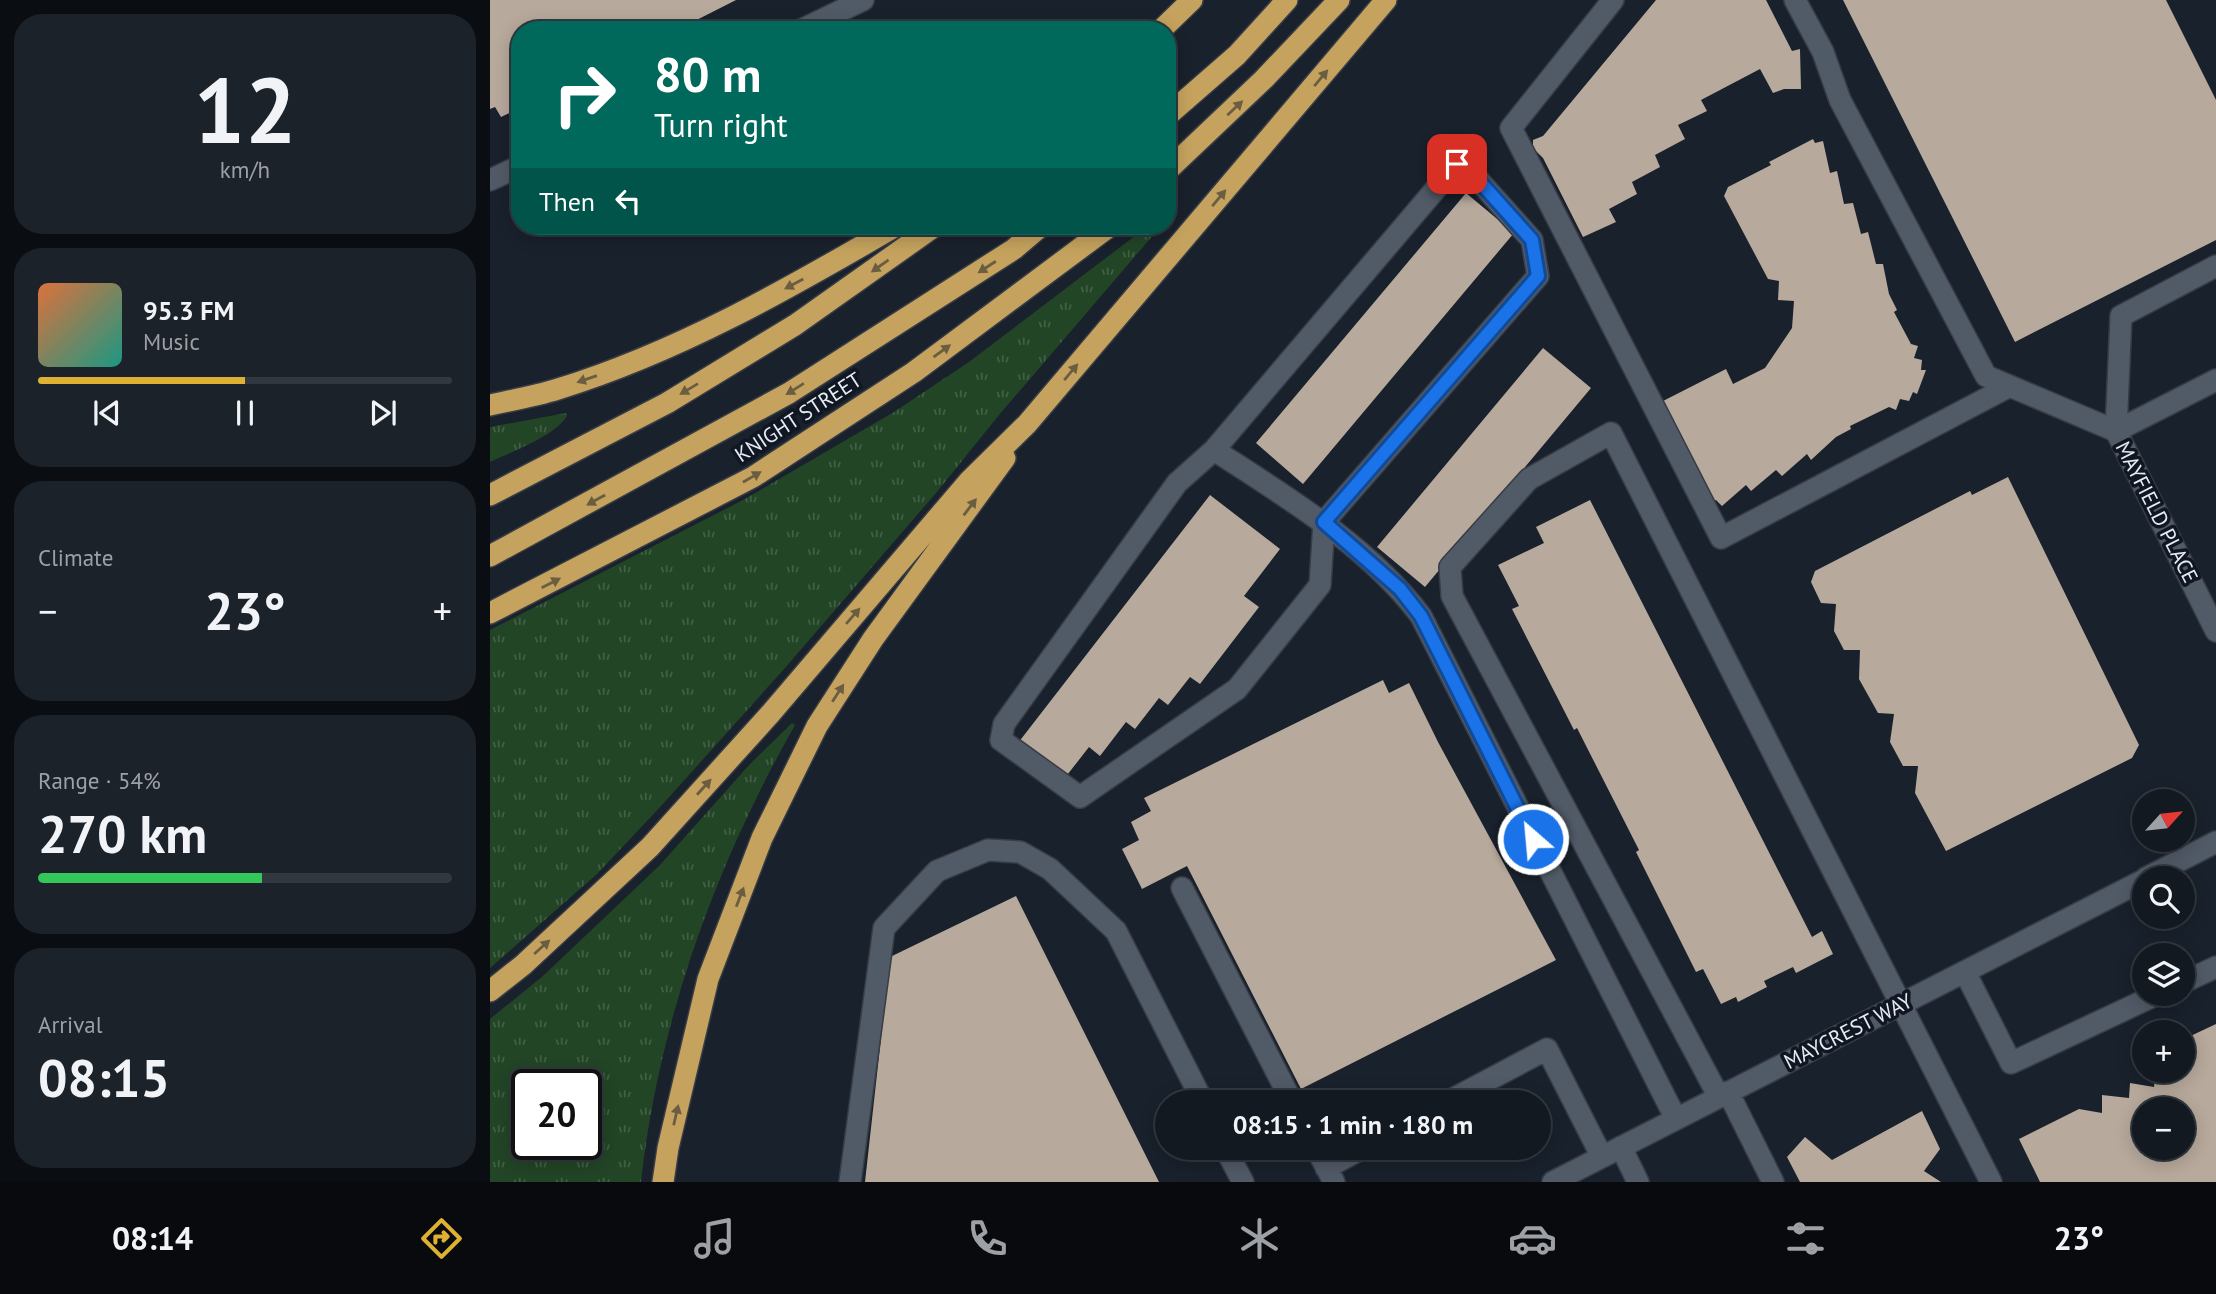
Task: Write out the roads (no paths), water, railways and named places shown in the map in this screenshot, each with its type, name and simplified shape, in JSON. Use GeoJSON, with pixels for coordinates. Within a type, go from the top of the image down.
{"type":"FeatureCollection","features":[{"type":"Feature","properties":{"kind":"highway"},"geometry":{"type":"LineString","coordinates":[[1170,21],[1192,0]]}},
{"type":"Feature","properties":{"kind":"highway"},"geometry":{"type":"LineString","coordinates":[[1176,108],[1237,55],[1287,0]]}},
{"type":"Feature","properties":{"kind":"highway"},"geometry":{"type":"LineString","coordinates":[[1176,162],[1264,79],[1339,0]]}},
{"type":"Feature","properties":{"kind":"highway"},"geometry":{"type":"LineString","coordinates":[[490,991],[523,965],[650,847],[771,713],[969,481],[1027,424],[1386,0]]}},
{"type":"Feature","properties":{"kind":"highway"},"geometry":{"type":"LineString","coordinates":[[490,405],[556,389],[626,365],[700,333],[881,235]]}},
{"type":"Feature","properties":{"kind":"highway"},"geometry":{"type":"LineString","coordinates":[[490,495],[667,403],[795,326],[922,235]]}},
{"type":"Feature","properties":{"kind":"highway","name":"KNIGHT STREET"},"geometry":{"type":"LineString","coordinates":[[490,556],[789,393],[1014,249],[1030,235]]}},
{"type":"Feature","properties":{"kind":"highway","name":"KNIGHT STREET"},"geometry":{"type":"LineString","coordinates":[[490,613],[753,477],[914,372],[1098,235]]}},
{"type":"Feature","properties":{"kind":"highway"},"geometry":{"type":"LineString","coordinates":[[663,1182],[668,1148],[708,979],[768,825],[817,726],[873,639],[991,479],[1027,424]]}},
{"type":"Feature","properties":{"kind":"street"},"geometry":{"type":"LineString","coordinates":[[820,21],[863,0]]}},
{"type":"Feature","properties":{"kind":"street"},"geometry":{"type":"LineString","coordinates":[[1614,0],[1511,128],[1721,538],[2010,386]]}},
{"type":"Feature","properties":{"kind":"street"},"geometry":{"type":"LineString","coordinates":[[1795,0],[1823,52],[1840,100],[1986,376],[2116,431]]}},
{"type":"Feature","properties":{"kind":"street"},"geometry":{"type":"LineString","coordinates":[[1457,164],[1472,173],[1532,240],[1538,276],[1324,522],[1320,585],[1237,689],[1080,797],[1001,740],[1004,724],[1177,483],[1214,450],[1457,164]]}},
{"type":"Feature","properties":{"kind":"street"},"geometry":{"type":"LineString","coordinates":[[490,180],[511,170]]}},
{"type":"Feature","properties":{"kind":"street"},"geometry":{"type":"LineString","coordinates":[[2116,431],[2121,316],[2216,266]]}},
{"type":"Feature","properties":{"kind":"street"},"geometry":{"type":"LineString","coordinates":[[2116,431],[2216,380]]}},
{"type":"Feature","properties":{"kind":"street","name":"MAYFIELD PLACE"},"geometry":{"type":"LineString","coordinates":[[2116,431],[2216,631]]}},
{"type":"Feature","properties":{"kind":"street"},"geometry":{"type":"LineString","coordinates":[[1773,1182],[1452,596],[1450,567],[1529,479],[1611,433],[1991,1182]]}},
{"type":"Feature","properties":{"kind":"street"},"geometry":{"type":"LineString","coordinates":[[1214,450],[1324,522],[1400,589],[1421,616],[1676,1119]]}},
{"type":"Feature","properties":{"kind":"street","name":"MAYCREST WAY"},"geometry":{"type":"LineString","coordinates":[[2170,866],[2216,842]]}},
{"type":"Feature","properties":{"kind":"street"},"geometry":{"type":"LineString","coordinates":[[850,1182],[884,928],[937,871],[988,850],[1020,852],[1050,869],[1116,931],[1197,1090]]}},
{"type":"Feature","properties":{"kind":"street","name":"MAYCREST WAY"},"geometry":{"type":"LineString","coordinates":[[1553,1182],[2132,886]]}},
{"type":"Feature","properties":{"kind":"street"},"geometry":{"type":"LineString","coordinates":[[1182,888],[1286,1090]]}},
{"type":"Feature","properties":{"kind":"street"},"geometry":{"type":"LineString","coordinates":[[2195,977],[2216,967]]}},
{"type":"Feature","properties":{"kind":"street"},"geometry":{"type":"LineString","coordinates":[[1965,972],[2011,1063],[2132,1006]]}},
{"type":"Feature","properties":{"kind":"street"},"geometry":{"type":"LineString","coordinates":[[1470,1090],[1547,1049],[1612,1152],[1638,1182]]}},
{"type":"Feature","properties":{"kind":"street"},"geometry":{"type":"LineString","coordinates":[[1232,1160],[1243,1182]]}},
{"type":"Feature","properties":{"kind":"street"},"geometry":{"type":"LineString","coordinates":[[1330,1175],[1348,1160]]}}]}
